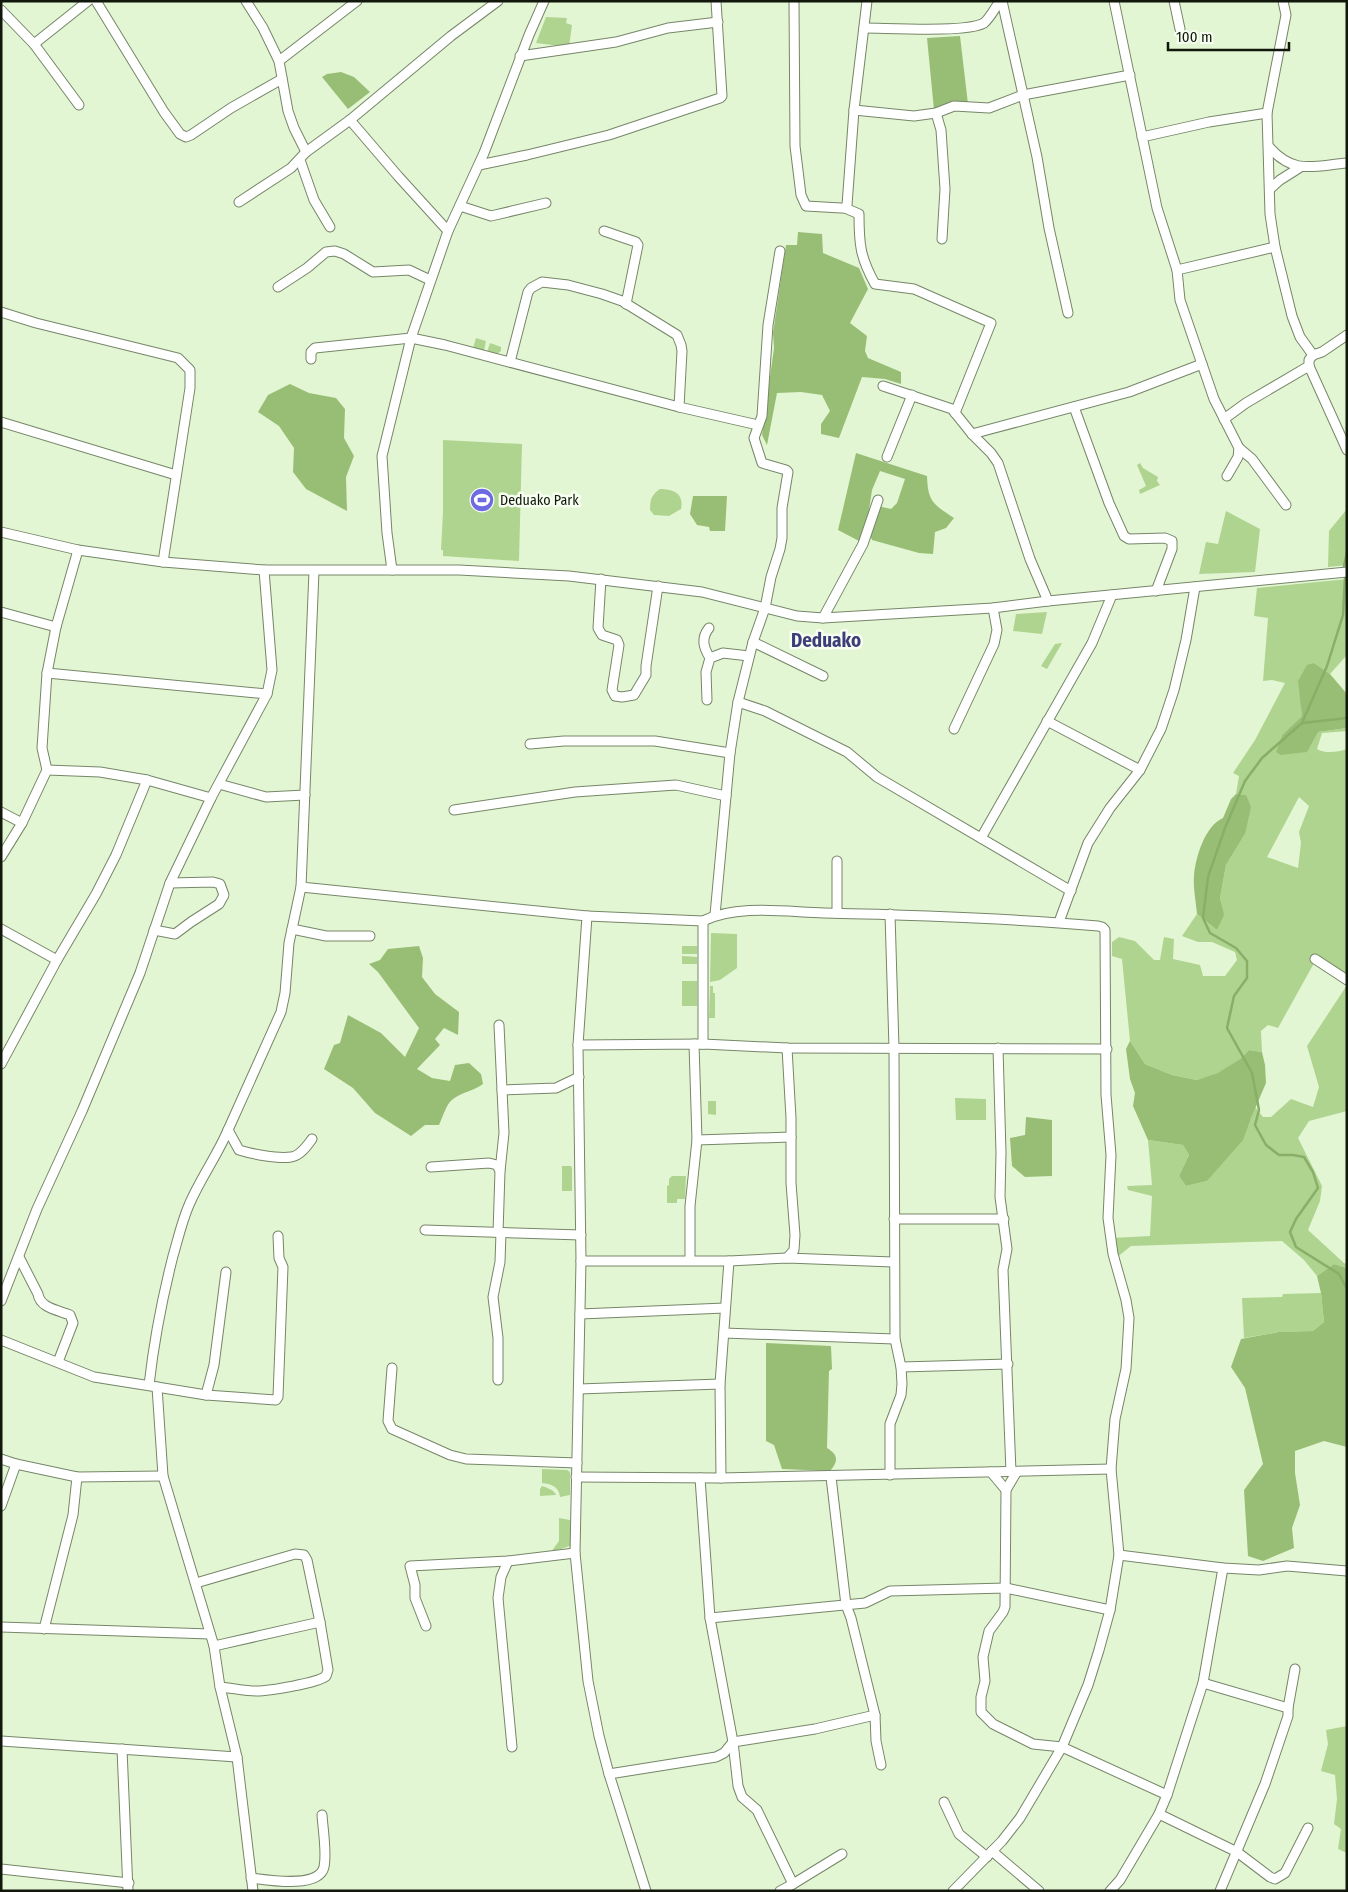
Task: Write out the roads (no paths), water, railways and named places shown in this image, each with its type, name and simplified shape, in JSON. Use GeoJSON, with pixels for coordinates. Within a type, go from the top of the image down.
{"type":"FeatureCollection","features":[{"type":"Feature","properties":{"kind":"street"},"geometry":{"type":"LineString","coordinates":[[34,44],[88,1]]}},
{"type":"Feature","properties":{"kind":"street"},"geometry":{"type":"LineString","coordinates":[[96,1],[164,112],[180,134],[186,137],[231,108],[282,79]]}},
{"type":"Feature","properties":{"kind":"street"},"geometry":{"type":"LineString","coordinates":[[246,1],[264,28],[279,61],[288,112],[306,152]]}},
{"type":"Feature","properties":{"kind":"street"},"geometry":{"type":"LineString","coordinates":[[279,61],[357,1]]}},
{"type":"Feature","properties":{"kind":"street"},"geometry":{"type":"LineString","coordinates":[[239,202],[291,168],[306,152],[350,120],[452,36],[498,1]]}},
{"type":"Feature","properties":{"kind":"street"},"geometry":{"type":"LineString","coordinates":[[392,570],[382,456],[411,338],[448,231],[479,165],[520,56],[544,1]]}},
{"type":"Feature","properties":{"kind":"street"},"geometry":{"type":"LineString","coordinates":[[479,165],[586,141],[719,99],[722,95],[716,1]]}},
{"type":"Feature","properties":{"kind":"street"},"geometry":{"type":"LineString","coordinates":[[794,1],[795,146],[802,195],[806,206],[845,208],[859,214],[860,245],[864,264],[875,284],[914,289],[992,323],[956,413]]}},
{"type":"Feature","properties":{"kind":"street"},"geometry":{"type":"LineString","coordinates":[[845,208],[847,205],[854,110],[867,1]]}},
{"type":"Feature","properties":{"kind":"street"},"geometry":{"type":"LineString","coordinates":[[864,28],[910,29],[976,26],[985,22],[1001,1]]}},
{"type":"Feature","properties":{"kind":"street"},"geometry":{"type":"LineString","coordinates":[[1001,1],[1037,157],[1049,228],[1068,312]]}},
{"type":"Feature","properties":{"kind":"street"},"geometry":{"type":"LineString","coordinates":[[1114,1],[1157,208],[1177,270],[1180,300],[1214,399],[1224,419],[1239,448],[1252,459],[1286,505]]}},
{"type":"Feature","properties":{"kind":"street"},"geometry":{"type":"LineString","coordinates":[[1174,1],[1180,29]]}},
{"type":"Feature","properties":{"kind":"street"},"geometry":{"type":"LineString","coordinates":[[1283,1],[1286,15],[1267,113],[1270,214],[1285,291],[1296,328],[1313,355]]}},
{"type":"Feature","properties":{"kind":"street"},"geometry":{"type":"LineString","coordinates":[[1,10],[34,44],[79,105]]}},
{"type":"Feature","properties":{"kind":"street"},"geometry":{"type":"LineString","coordinates":[[520,56],[616,42],[668,28],[718,22]]}},
{"type":"Feature","properties":{"kind":"street"},"geometry":{"type":"LineString","coordinates":[[854,110],[914,116],[936,114],[954,106],[989,108],[1023,95],[1130,75]]}},
{"type":"Feature","properties":{"kind":"street"},"geometry":{"type":"LineString","coordinates":[[1142,138],[1209,122],[1267,113]]}},
{"type":"Feature","properties":{"kind":"street"},"geometry":{"type":"LineString","coordinates":[[936,114],[941,130],[945,189],[942,240]]}},
{"type":"Feature","properties":{"kind":"street"},"geometry":{"type":"LineString","coordinates":[[350,120],[448,231]]}},
{"type":"Feature","properties":{"kind":"street"},"geometry":{"type":"LineString","coordinates":[[1269,147],[1284,161],[1299,168]]}},
{"type":"Feature","properties":{"kind":"street"},"geometry":{"type":"LineString","coordinates":[[300,160],[314,200],[330,227]]}},
{"type":"Feature","properties":{"kind":"street"},"geometry":{"type":"LineString","coordinates":[[1270,189],[1299,168],[1347,163]]}},
{"type":"Feature","properties":{"kind":"street"},"geometry":{"type":"LineString","coordinates":[[460,206],[491,216],[546,203]]}},
{"type":"Feature","properties":{"kind":"street"},"geometry":{"type":"LineString","coordinates":[[604,231],[636,242],[638,245],[626,304]]}},
{"type":"Feature","properties":{"kind":"street"},"geometry":{"type":"LineString","coordinates":[[1177,270],[1275,247]]}},
{"type":"Feature","properties":{"kind":"street"},"geometry":{"type":"LineString","coordinates":[[278,287],[302,272],[326,252],[336,251],[373,272],[409,270],[430,280]]}},
{"type":"Feature","properties":{"kind":"street"},"geometry":{"type":"LineString","coordinates":[[716,915],[730,753],[738,702],[752,642],[765,608],[782,538],[782,508],[788,475],[786,470],[762,462],[754,442],[762,416],[768,325],[780,251]]}},
{"type":"Feature","properties":{"kind":"street"},"geometry":{"type":"LineString","coordinates":[[510,362],[528,292],[535,285],[542,282],[602,294],[626,304],[670,330],[680,339],[682,351],[679,407]]}},
{"type":"Feature","properties":{"kind":"street"},"geometry":{"type":"LineString","coordinates":[[1,312],[36,323],[178,358],[190,370],[190,388],[163,562]]}},
{"type":"Feature","properties":{"kind":"street"},"geometry":{"type":"LineString","coordinates":[[1347,335],[1322,352],[1313,355],[1309,360],[1309,366],[1347,450]]}},
{"type":"Feature","properties":{"kind":"street"},"geometry":{"type":"LineString","coordinates":[[310,359],[311,352],[315,348],[411,338],[679,407],[758,425]]}},
{"type":"Feature","properties":{"kind":"street"},"geometry":{"type":"LineString","coordinates":[[972,434],[1129,392],[1202,364]]}},
{"type":"Feature","properties":{"kind":"street"},"geometry":{"type":"LineString","coordinates":[[1224,419],[1246,403],[1309,366]]}},
{"type":"Feature","properties":{"kind":"street"},"geometry":{"type":"LineString","coordinates":[[883,386],[949,407],[972,434],[992,453],[998,463],[1030,559],[1048,601]]}},
{"type":"Feature","properties":{"kind":"street"},"geometry":{"type":"LineString","coordinates":[[887,457],[912,395]]}},
{"type":"Feature","properties":{"kind":"street"},"geometry":{"type":"LineString","coordinates":[[1074,407],[1109,503],[1124,536],[1129,539],[1165,538],[1172,541],[1172,549],[1156,591]]}},
{"type":"Feature","properties":{"kind":"street"},"geometry":{"type":"LineString","coordinates":[[1,422],[176,475]]}},
{"type":"Feature","properties":{"kind":"street"},"geometry":{"type":"LineString","coordinates":[[1227,476],[1238,457],[1239,448]]}},
{"type":"Feature","properties":{"kind":"street"},"geometry":{"type":"LineString","coordinates":[[823,618],[863,544],[878,500]]}},
{"type":"Feature","properties":{"kind":"street"},"geometry":{"type":"LineString","coordinates":[[1,532],[78,550],[163,562],[264,570],[459,570],[517,572],[601,579],[726,597],[797,616],[823,618],[993,608],[1347,572]]}},
{"type":"Feature","properties":{"kind":"street"},"geometry":{"type":"LineString","coordinates":[[1,857],[22,823],[47,770],[42,748],[47,673],[56,627],[78,550]]}},
{"type":"Feature","properties":{"kind":"street"},"geometry":{"type":"LineString","coordinates":[[1,1301],[38,1208],[82,1111],[136,982],[170,883],[211,798],[267,694],[272,670],[264,570]]}},
{"type":"Feature","properties":{"kind":"street"},"geometry":{"type":"LineString","coordinates":[[253,1891],[238,1757],[220,1687],[214,1646],[164,1476],[153,1386],[155,1334],[181,1226],[189,1203],[221,1148],[281,1012],[285,993],[289,943],[301,887],[314,571]]}},
{"type":"Feature","properties":{"kind":"street"},"geometry":{"type":"LineString","coordinates":[[601,579],[598,628],[602,635],[617,640],[619,645],[612,690],[615,696],[622,697],[634,695],[646,675],[658,586]]}},
{"type":"Feature","properties":{"kind":"street"},"geometry":{"type":"LineString","coordinates":[[1059,922],[1088,843],[1110,808],[1140,770],[1161,729],[1174,690],[1186,640],[1195,587]]}},
{"type":"Feature","properties":{"kind":"street"},"geometry":{"type":"LineString","coordinates":[[981,838],[1098,632],[1112,595]]}},
{"type":"Feature","properties":{"kind":"street"},"geometry":{"type":"LineString","coordinates":[[954,729],[994,644],[997,630],[993,608]]}},
{"type":"Feature","properties":{"kind":"street"},"geometry":{"type":"LineString","coordinates":[[1,612],[56,627]]}},
{"type":"Feature","properties":{"kind":"street"},"geometry":{"type":"LineString","coordinates":[[707,700],[706,672],[710,658],[705,649],[704,638],[709,628]]}},
{"type":"Feature","properties":{"kind":"street"},"geometry":{"type":"LineString","coordinates":[[752,642],[823,676]]}},
{"type":"Feature","properties":{"kind":"street"},"geometry":{"type":"LineString","coordinates":[[710,658],[723,653],[749,656]]}},
{"type":"Feature","properties":{"kind":"street"},"geometry":{"type":"LineString","coordinates":[[47,673],[267,694]]}},
{"type":"Feature","properties":{"kind":"street"},"geometry":{"type":"LineString","coordinates":[[738,702],[765,711],[847,752],[877,777],[1071,891]]}},
{"type":"Feature","properties":{"kind":"street"},"geometry":{"type":"LineString","coordinates":[[1047,720],[1140,770]]}},
{"type":"Feature","properties":{"kind":"street"},"geometry":{"type":"LineString","coordinates":[[530,744],[564,741],[655,741],[730,753]]}},
{"type":"Feature","properties":{"kind":"street"},"geometry":{"type":"LineString","coordinates":[[47,770],[100,772],[147,780],[211,798]]}},
{"type":"Feature","properties":{"kind":"street"},"geometry":{"type":"LineString","coordinates":[[1,1064],[57,960],[96,894],[116,855],[147,780]]}},
{"type":"Feature","properties":{"kind":"street"},"geometry":{"type":"LineString","coordinates":[[219,784],[266,797],[305,795]]}},
{"type":"Feature","properties":{"kind":"street"},"geometry":{"type":"LineString","coordinates":[[454,810],[583,791],[676,786],[726,796]]}},
{"type":"Feature","properties":{"kind":"street"},"geometry":{"type":"LineString","coordinates":[[1,812],[22,823]]}},
{"type":"Feature","properties":{"kind":"street"},"geometry":{"type":"LineString","coordinates":[[837,861],[837,913]]}},
{"type":"Feature","properties":{"kind":"street"},"geometry":{"type":"LineString","coordinates":[[154,930],[175,934],[219,904],[224,895],[220,884],[213,882],[170,883]]}},
{"type":"Feature","properties":{"kind":"street"},"geometry":{"type":"LineString","coordinates":[[301,887],[587,916],[703,921],[716,915],[746,911],[890,914],[1059,922],[1098,926],[1105,930],[1106,1095],[1111,1155],[1108,1218],[1113,1254],[1129,1318],[1126,1369],[1116,1419],[1111,1470],[1120,1555],[1110,1610],[1088,1685],[1062,1747],[1020,1818],[990,1854],[954,1891]]}},
{"type":"Feature","properties":{"kind":"street"},"geometry":{"type":"LineString","coordinates":[[890,914],[894,1048],[895,1339],[901,1367],[901,1396],[890,1424],[890,1475]]}},
{"type":"Feature","properties":{"kind":"street"},"geometry":{"type":"LineString","coordinates":[[587,916],[578,1045],[581,1261],[575,1554],[588,1681],[599,1736],[646,1891]]}},
{"type":"Feature","properties":{"kind":"street"},"geometry":{"type":"LineString","coordinates":[[690,1260],[690,1206],[697,1140],[703,921]]}},
{"type":"Feature","properties":{"kind":"street"},"geometry":{"type":"LineString","coordinates":[[1,929],[57,960]]}},
{"type":"Feature","properties":{"kind":"street"},"geometry":{"type":"LineString","coordinates":[[292,929],[326,936],[370,936]]}},
{"type":"Feature","properties":{"kind":"street"},"geometry":{"type":"LineString","coordinates":[[1315,959],[1347,980]]}},
{"type":"Feature","properties":{"kind":"street"},"geometry":{"type":"LineString","coordinates":[[498,1380],[498,1338],[493,1297],[500,1262],[500,1171],[504,1133],[499,1025]]}},
{"type":"Feature","properties":{"kind":"street"},"geometry":{"type":"LineString","coordinates":[[578,1045],[699,1044],[788,1048],[1106,1049]]}},
{"type":"Feature","properties":{"kind":"street"},"geometry":{"type":"LineString","coordinates":[[787,1258],[794,1250],[795,1235],[791,1183],[788,1048]]}},
{"type":"Feature","properties":{"kind":"street"},"geometry":{"type":"LineString","coordinates":[[998,1048],[1000,1198],[1007,1249],[1003,1270],[1014,1472],[1006,1490],[1006,1588],[1003,1612],[989,1631],[983,1656],[985,1682],[981,1697],[981,1712],[994,1724],[1033,1744],[1062,1747],[1168,1795]]}},
{"type":"Feature","properties":{"kind":"street"},"geometry":{"type":"LineString","coordinates":[[502,1090],[556,1088],[578,1077]]}},
{"type":"Feature","properties":{"kind":"street"},"geometry":{"type":"LineString","coordinates":[[228,1130],[239,1150],[268,1156],[292,1157],[302,1151],[312,1139]]}},
{"type":"Feature","properties":{"kind":"street"},"geometry":{"type":"LineString","coordinates":[[697,1140],[791,1137]]}},
{"type":"Feature","properties":{"kind":"street"},"geometry":{"type":"LineString","coordinates":[[431,1167],[490,1163],[497,1165],[500,1171]]}},
{"type":"Feature","properties":{"kind":"street"},"geometry":{"type":"LineString","coordinates":[[894,1219],[1004,1220]]}},
{"type":"Feature","properties":{"kind":"street"},"geometry":{"type":"LineString","coordinates":[[425,1230],[581,1235]]}},
{"type":"Feature","properties":{"kind":"street"},"geometry":{"type":"LineString","coordinates":[[1,1340],[94,1377],[206,1395],[276,1400],[278,1397],[283,1267],[279,1258],[278,1236]]}},
{"type":"Feature","properties":{"kind":"street"},"geometry":{"type":"LineString","coordinates":[[19,1256],[38,1294],[39,1300],[43,1304],[70,1315],[72,1318],[73,1323],[58,1362]]}},
{"type":"Feature","properties":{"kind":"street"},"geometry":{"type":"LineString","coordinates":[[581,1261],[729,1261],[787,1258],[894,1262]]}},
{"type":"Feature","properties":{"kind":"street"},"geometry":{"type":"LineString","coordinates":[[721,1478],[720,1384],[729,1261]]}},
{"type":"Feature","properties":{"kind":"street"},"geometry":{"type":"LineString","coordinates":[[206,1395],[214,1365],[226,1272]]}},
{"type":"Feature","properties":{"kind":"street"},"geometry":{"type":"LineString","coordinates":[[580,1314],[725,1308]]}},
{"type":"Feature","properties":{"kind":"street"},"geometry":{"type":"LineString","coordinates":[[724,1333],[895,1339]]}},
{"type":"Feature","properties":{"kind":"street"},"geometry":{"type":"LineString","coordinates":[[901,1367],[1008,1364]]}},
{"type":"Feature","properties":{"kind":"street"},"geometry":{"type":"LineString","coordinates":[[392,1368],[388,1421],[392,1429],[450,1455],[466,1459],[576,1463]]}},
{"type":"Feature","properties":{"kind":"street"},"geometry":{"type":"LineString","coordinates":[[578,1389],[720,1384]]}},
{"type":"Feature","properties":{"kind":"street"},"geometry":{"type":"LineString","coordinates":[[1,1459],[77,1477],[164,1476]]}},
{"type":"Feature","properties":{"kind":"street"},"geometry":{"type":"LineString","coordinates":[[1,1506],[16,1464]]}},
{"type":"Feature","properties":{"kind":"street"},"geometry":{"type":"LineString","coordinates":[[576,1477],[831,1477],[1111,1470]]}},
{"type":"Feature","properties":{"kind":"street"},"geometry":{"type":"LineString","coordinates":[[991,1472],[1006,1490]]}},
{"type":"Feature","properties":{"kind":"street"},"geometry":{"type":"LineString","coordinates":[[44,1628],[72,1515],[77,1477]]}},
{"type":"Feature","properties":{"kind":"street"},"geometry":{"type":"LineString","coordinates":[[831,1477],[846,1604],[875,1714],[876,1741],[881,1764]]}},
{"type":"Feature","properties":{"kind":"street"},"geometry":{"type":"LineString","coordinates":[[700,1478],[710,1618],[733,1742],[738,1786],[742,1797],[757,1810],[793,1884]]}},
{"type":"Feature","properties":{"kind":"street"},"geometry":{"type":"LineString","coordinates":[[196,1583],[300,1554],[304,1555],[307,1560],[328,1670],[326,1676],[323,1679],[265,1690],[255,1691],[220,1687]]}},
{"type":"Feature","properties":{"kind":"street"},"geometry":{"type":"LineString","coordinates":[[426,1626],[416,1598],[410,1566],[508,1561],[575,1554]]}},
{"type":"Feature","properties":{"kind":"street"},"geometry":{"type":"LineString","coordinates":[[1120,1555],[1223,1568],[1259,1570],[1287,1566],[1347,1571]]}},
{"type":"Feature","properties":{"kind":"street"},"geometry":{"type":"LineString","coordinates":[[508,1561],[501,1577],[498,1598],[512,1747]]}},
{"type":"Feature","properties":{"kind":"street"},"geometry":{"type":"LineString","coordinates":[[1110,1891],[1120,1880],[1159,1814],[1168,1795],[1203,1683],[1223,1568]]}},
{"type":"Feature","properties":{"kind":"street"},"geometry":{"type":"LineString","coordinates":[[710,1618],[865,1603],[890,1591],[1006,1588],[1110,1610]]}},
{"type":"Feature","properties":{"kind":"street"},"geometry":{"type":"LineString","coordinates":[[214,1646],[320,1622]]}},
{"type":"Feature","properties":{"kind":"street"},"geometry":{"type":"LineString","coordinates":[[1,1627],[210,1634]]}},
{"type":"Feature","properties":{"kind":"street"},"geometry":{"type":"LineString","coordinates":[[1220,1891],[1265,1784],[1288,1716],[1296,1669]]}},
{"type":"Feature","properties":{"kind":"street"},"geometry":{"type":"LineString","coordinates":[[1203,1683],[1288,1708]]}},
{"type":"Feature","properties":{"kind":"street"},"geometry":{"type":"LineString","coordinates":[[609,1774],[716,1757],[724,1752],[733,1742],[815,1729],[875,1714]]}},
{"type":"Feature","properties":{"kind":"street"},"geometry":{"type":"LineString","coordinates":[[1,1740],[238,1757]]}},
{"type":"Feature","properties":{"kind":"street"},"geometry":{"type":"LineString","coordinates":[[1,1869],[129,1887],[122,1749]]}},
{"type":"Feature","properties":{"kind":"street"},"geometry":{"type":"LineString","coordinates":[[944,1802],[959,1834],[990,1854],[1039,1891]]}},
{"type":"Feature","properties":{"kind":"street"},"geometry":{"type":"LineString","coordinates":[[1159,1814],[1237,1852],[1270,1878],[1280,1877],[1285,1873],[1308,1828]]}},
{"type":"Feature","properties":{"kind":"street"},"geometry":{"type":"LineString","coordinates":[[251,1878],[296,1881],[310,1880],[319,1876],[324,1868],[322,1816]]}},
{"type":"Feature","properties":{"kind":"street"},"geometry":{"type":"LineString","coordinates":[[780,1891],[842,1854]]}},
{"type":"Feature","properties":{"kind":"waterway"},"geometry":{"type":"LineString","coordinates":[[1344,566],[1347,552]]}},
{"type":"Feature","properties":{"kind":"waterway"},"geometry":{"type":"LineString","coordinates":[[1302,723],[1327,666],[1343,615],[1345,577]]}},
{"type":"Feature","properties":{"kind":"waterway"},"geometry":{"type":"LineString","coordinates":[[1347,718],[1302,723],[1262,758],[1245,781],[1225,828],[1208,877],[1203,918],[1210,933],[1236,948],[1247,961],[1247,978],[1234,996],[1227,1028],[1252,1073],[1259,1110],[1255,1125],[1266,1145],[1279,1155],[1304,1157],[1313,1172],[1318,1188],[1296,1219],[1290,1232],[1296,1247],[1339,1274],[1347,1289]]}},
{"type":"Feature","properties":{"kind":"place","name":"Deduako Park"},"geometry":{"type":"Point","coordinates":[482,500]}},
{"type":"Feature","properties":{"kind":"district","name":"Deduako"},"geometry":{"type":"Point","coordinates":[826,640]}}]}
